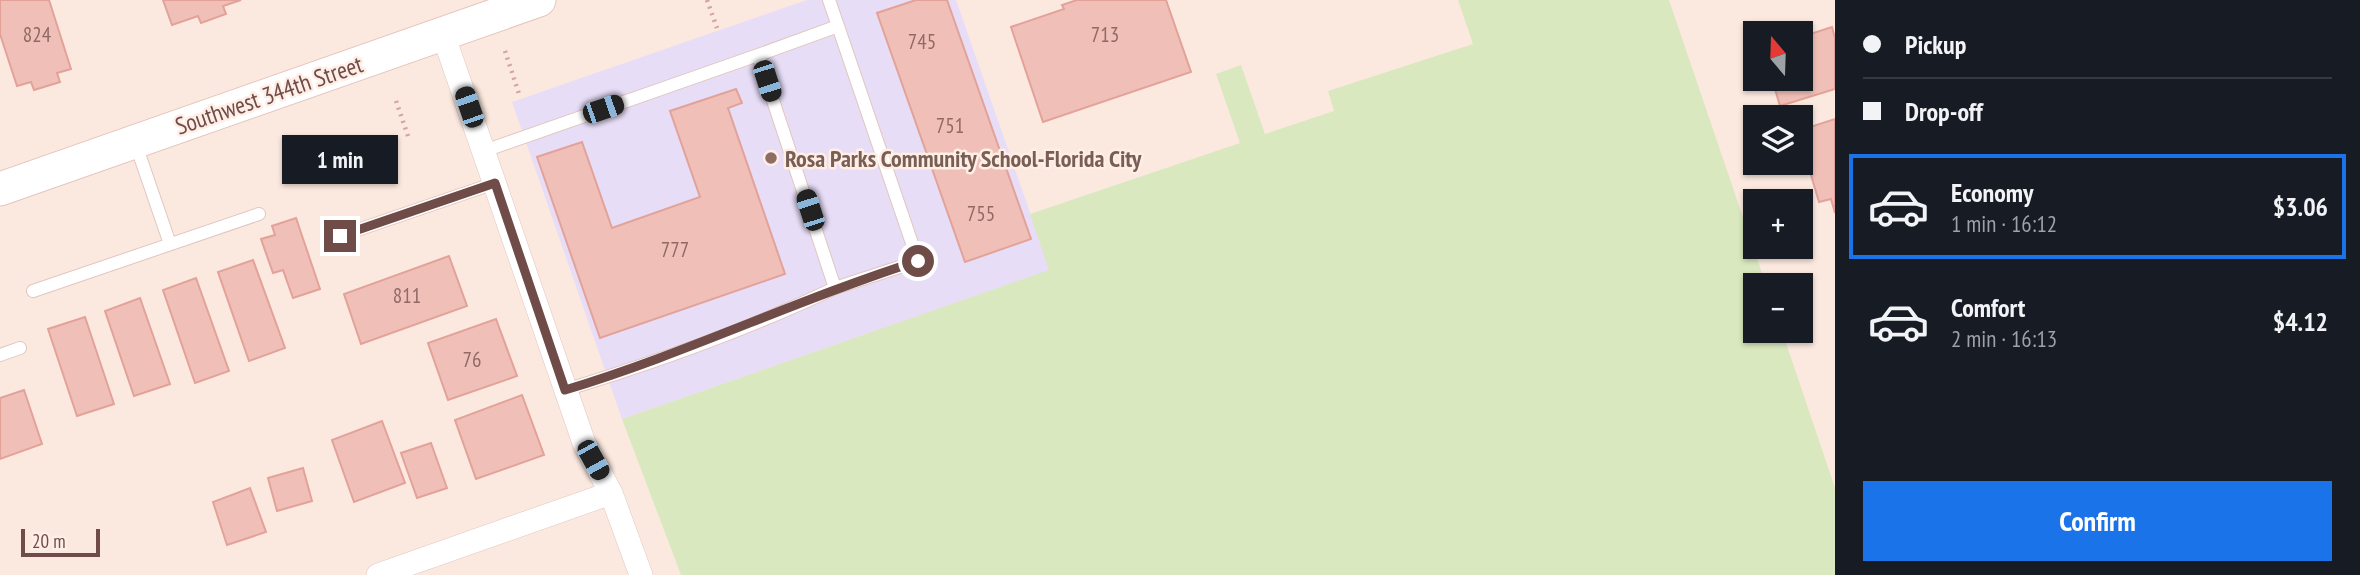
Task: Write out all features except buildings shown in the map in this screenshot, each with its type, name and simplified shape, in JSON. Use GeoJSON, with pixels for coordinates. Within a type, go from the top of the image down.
{"type":"FeatureCollection","features":[{"type":"Feature","properties":{"kind":"main road","name":"Southwest 344th Street"},"geometry":{"type":"LineString","coordinates":[[0,190],[539,0]]}},
{"type":"Feature","properties":{"kind":"street"},"geometry":{"type":"LineString","coordinates":[[443,34],[583,443],[611,493],[641,575]]}},
{"type":"Feature","properties":{"kind":"street"},"geometry":{"type":"LineString","coordinates":[[377,575],[611,493]]}},
{"type":"Feature","properties":{"kind":"lane"},"geometry":{"type":"LineString","coordinates":[[565,390],[615,375],[772,316],[835,288],[918,261],[829,0]]}},
{"type":"Feature","properties":{"kind":"lane"},"geometry":{"type":"LineString","coordinates":[[484,151],[838,26]]}},
{"type":"Feature","properties":{"kind":"lane"},"geometry":{"type":"LineString","coordinates":[[758,55],[835,288]]}},
{"type":"Feature","properties":{"kind":"lane"},"geometry":{"type":"LineString","coordinates":[[135,142],[170,244]]}},
{"type":"Feature","properties":{"kind":"lane"},"geometry":{"type":"LineString","coordinates":[[340,236],[495,183]]}},
{"type":"Feature","properties":{"kind":"lane"},"geometry":{"type":"LineString","coordinates":[[33,291],[259,214]]}},
{"type":"Feature","properties":{"kind":"lane"},"geometry":{"type":"LineString","coordinates":[[0,355],[19,348]]}},
{"type":"Feature","properties":{"kind":"path"},"geometry":{"type":"LineString","coordinates":[[707,0],[718,28]]}},
{"type":"Feature","properties":{"kind":"path"},"geometry":{"type":"LineString","coordinates":[[505,51],[520,97]]}},
{"type":"Feature","properties":{"kind":"path"},"geometry":{"type":"LineString","coordinates":[[396,101],[408,136]]}},
{"type":"Feature","properties":{"kind":"shaded area","name":"Rosa Parks Community School-Florida City"},"geometry":{"type":"Polygon","coordinates":[[[807,0],[956,0],[1050,270],[622,419],[512,102],[807,0]]]}},
{"type":"Feature","properties":{"kind":"green space"},"geometry":{"type":"Polygon","coordinates":[[[1458,0],[1669,0],[1743,217],[1743,259],[1757,259],[1762,273],[1743,273],[1743,343],[1786,343],[1835,488],[1835,575],[681,575],[622,419],[1049,270],[1030,214],[1240,143],[1216,74],[1241,65],[1265,134],[1334,111],[1328,91],[1473,44],[1458,0]]]}},
{"type":"Feature","properties":{"kind":"place","name":"Rosa Parks Community School-Florida City"},"geometry":{"type":"Point","coordinates":[771,158]}},
{"type":"Feature","properties":{"kind":"route"},"geometry":{"type":"LineString","coordinates":[[340,236],[495,183],[565,390],[615,375],[772,316],[835,288],[918,261]]}}]}
